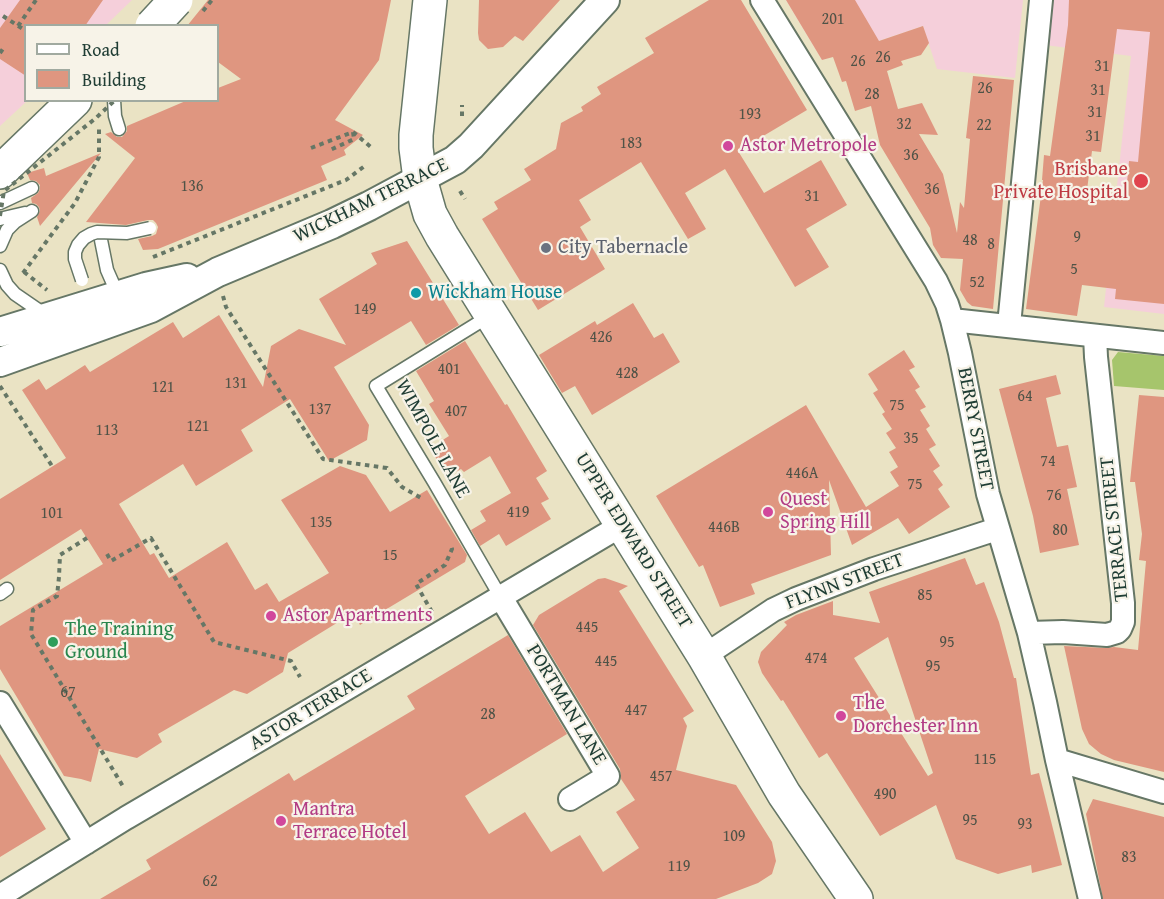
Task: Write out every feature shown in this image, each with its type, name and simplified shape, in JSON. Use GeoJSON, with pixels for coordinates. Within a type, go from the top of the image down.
{"type":"FeatureCollection","features":[{"type":"Feature","properties":{"kind":"main road"},"geometry":{"type":"LineString","coordinates":[[154,24],[176,0]]}},
{"type":"Feature","properties":{"kind":"main road","name":"UPPER EDWARD STREET"},"geometry":{"type":"LineString","coordinates":[[430,0],[416,148],[425,199],[436,226],[704,656],[784,794],[856,899]]}},
{"type":"Feature","properties":{"kind":"main road"},"geometry":{"type":"LineString","coordinates":[[1,192],[87,110]]}},
{"type":"Feature","properties":{"kind":"street","name":"WICKHAM TERRACE"},"geometry":{"type":"LineString","coordinates":[[0,362],[151,308],[218,272],[332,224],[455,160],[471,147],[605,0]]}},
{"type":"Feature","properties":{"kind":"street","name":"BERRY STREET"},"geometry":{"type":"LineString","coordinates":[[762,0],[936,281],[952,320],[988,494],[1029,633],[1090,899]]}},
{"type":"Feature","properties":{"kind":"street"},"geometry":{"type":"LineString","coordinates":[[1009,325],[1041,0]]}},
{"type":"Feature","properties":{"kind":"street","name":"WICKHAM TERRACE"},"geometry":{"type":"LineString","coordinates":[[0,332],[48,317],[94,291],[146,287],[218,272]]}},
{"type":"Feature","properties":{"kind":"street"},"geometry":{"type":"LineString","coordinates":[[952,320],[1164,343]]}},
{"type":"Feature","properties":{"kind":"street","name":"TERRACE STREET"},"geometry":{"type":"LineString","coordinates":[[1029,633],[1063,632],[1107,635],[1120,629],[1124,616],[1095,336]]}},
{"type":"Feature","properties":{"kind":"street","name":"ASTOR TERRACE"},"geometry":{"type":"LineString","coordinates":[[0,896],[622,525]]}},
{"type":"Feature","properties":{"kind":"street","name":"FLYNN STREET"},"geometry":{"type":"LineString","coordinates":[[704,656],[773,610],[796,599],[874,569],[997,529]]}},
{"type":"Feature","properties":{"kind":"street","name":"PORTMAN LANE"},"geometry":{"type":"LineString","coordinates":[[500,596],[608,776],[570,799]]}},
{"type":"Feature","properties":{"kind":"street"},"geometry":{"type":"LineString","coordinates":[[0,703],[86,843]]}},
{"type":"Feature","properties":{"kind":"street"},"geometry":{"type":"LineString","coordinates":[[1057,760],[1164,792]]}},
{"type":"Feature","properties":{"kind":"lane"},"geometry":{"type":"LineString","coordinates":[[114,102],[114,116],[119,129]]}},
{"type":"Feature","properties":{"kind":"lane"},"geometry":{"type":"LineString","coordinates":[[1,192],[32,188]]}},
{"type":"Feature","properties":{"kind":"lane"},"geometry":{"type":"LineString","coordinates":[[0,217],[32,211],[7,230],[0,246]]}},
{"type":"Feature","properties":{"kind":"lane"},"geometry":{"type":"LineString","coordinates":[[101,240],[107,270],[94,291],[75,259],[78,245],[84,238],[97,232],[127,233],[150,228]]}},
{"type":"Feature","properties":{"kind":"lane"},"geometry":{"type":"LineString","coordinates":[[0,270],[7,285],[15,294],[48,317]]}},
{"type":"Feature","properties":{"kind":"lane","name":"WIMPOLE LANE"},"geometry":{"type":"LineString","coordinates":[[492,314],[376,386],[500,596]]}},
{"type":"Feature","properties":{"kind":"path"},"geometry":{"type":"LineString","coordinates":[[18,26],[36,0]]}},
{"type":"Feature","properties":{"kind":"path"},"geometry":{"type":"LineString","coordinates":[[3,16],[24,30]]}},
{"type":"Feature","properties":{"kind":"path"},"geometry":{"type":"LineString","coordinates":[[0,53],[5,46]]}},
{"type":"Feature","properties":{"kind":"path"},"geometry":{"type":"LineString","coordinates":[[0,217],[1,192],[96,118],[113,102]]}},
{"type":"Feature","properties":{"kind":"path"},"geometry":{"type":"LineString","coordinates":[[462,105],[462,116]]}},
{"type":"Feature","properties":{"kind":"path"},"geometry":{"type":"LineString","coordinates":[[87,110],[99,157],[75,203],[24,272],[48,291],[94,291]]}},
{"type":"Feature","properties":{"kind":"path"},"geometry":{"type":"LineString","coordinates":[[353,132],[372,148]]}},
{"type":"Feature","properties":{"kind":"path"},"geometry":{"type":"LineString","coordinates":[[311,148],[353,132]]}},
{"type":"Feature","properties":{"kind":"path"},"geometry":{"type":"LineString","coordinates":[[330,150],[354,139],[353,132]]}},
{"type":"Feature","properties":{"kind":"path"},"geometry":{"type":"LineString","coordinates":[[152,258],[346,180],[366,165]]}},
{"type":"Feature","properties":{"kind":"path"},"geometry":{"type":"LineString","coordinates":[[460,191],[465,199]]}},
{"type":"Feature","properties":{"kind":"path"},"geometry":{"type":"LineString","coordinates":[[218,272],[225,307],[323,459],[387,468],[402,487],[426,501]]}},
{"type":"Feature","properties":{"kind":"path"},"geometry":{"type":"LineString","coordinates":[[0,385],[52,466]]}},
{"type":"Feature","properties":{"kind":"path"},"geometry":{"type":"LineString","coordinates":[[87,538],[60,555],[57,596],[33,610],[31,634],[124,788]]}},
{"type":"Feature","properties":{"kind":"path"},"geometry":{"type":"LineString","coordinates":[[107,554],[111,561],[151,538],[214,642],[291,662],[300,677]]}},
{"type":"Feature","properties":{"kind":"path"},"geometry":{"type":"LineString","coordinates":[[432,612],[416,584],[445,565],[452,549],[447,539]]}},
{"type":"Feature","properties":{"kind":"shaded area"},"geometry":{"type":"Polygon","coordinates":[[[0,0],[132,0],[107,24],[24,24],[24,102],[26,102],[0,126],[0,0]]]}},
{"type":"Feature","properties":{"kind":"shaded area"},"geometry":{"type":"Polygon","coordinates":[[[786,0],[1023,0],[1015,78],[937,69],[923,26],[822,60],[786,0]]]}},
{"type":"Feature","properties":{"kind":"shaded area","name":"Brisbane Private Hospital"},"geometry":{"type":"Polygon","coordinates":[[[1047,0],[1164,0],[1164,314],[1104,307],[1131,56],[1045,45],[1047,0]]]}},
{"type":"Feature","properties":{"kind":"green space"},"geometry":{"type":"Polygon","coordinates":[[[1118,352],[1164,356],[1164,390],[1114,386],[1112,360],[1118,352]]]}},
{"type":"Feature","properties":{"kind":"building"},"geometry":{"type":"Polygon","coordinates":[[[20,0],[103,0],[86,24],[24,24],[24,75],[0,59],[0,28],[20,0]]]}},
{"type":"Feature","properties":{"kind":"building"},"geometry":{"type":"Polygon","coordinates":[[[208,0],[391,0],[379,60],[335,120],[363,135],[344,150],[346,155],[321,166],[327,180],[158,249],[143,250],[138,239],[156,234],[158,227],[153,220],[126,225],[86,222],[135,158],[105,134],[111,132],[117,137],[122,137],[127,131],[127,126],[183,102],[219,102],[219,88],[241,79],[219,63],[219,24],[189,24],[208,0]]]}},
{"type":"Feature","properties":{"kind":"building"},"geometry":{"type":"Polygon","coordinates":[[[479,0],[560,0],[523,41],[515,36],[503,47],[488,49],[479,40],[479,0]]]}},
{"type":"Feature","properties":{"kind":"building"},"geometry":{"type":"Polygon","coordinates":[[[709,0],[741,0],[807,110],[738,151],[764,193],[821,160],[847,205],[806,229],[829,267],[795,287],[725,169],[685,193],[706,229],[688,239],[641,162],[579,200],[591,220],[580,227],[605,269],[538,310],[482,219],[498,209],[494,202],[531,180],[524,169],[556,149],[561,123],[583,111],[581,107],[601,94],[597,87],[654,53],[645,38],[709,0]]]}},
{"type":"Feature","properties":{"kind":"building"},"geometry":{"type":"Polygon","coordinates":[[[786,0],[855,0],[879,41],[923,26],[929,43],[921,55],[901,61],[903,65],[887,71],[898,109],[922,103],[938,135],[919,134],[943,174],[957,233],[960,202],[964,208],[970,139],[966,138],[973,76],[1014,80],[993,309],[972,306],[967,302],[960,290],[963,259],[941,258],[933,245],[930,228],[880,145],[871,106],[855,111],[846,81],[842,82],[833,57],[822,60],[786,0]]]}},
{"type":"Feature","properties":{"kind":"building"},"geometry":{"type":"Polygon","coordinates":[[[1069,0],[1164,0],[1164,304],[1115,299],[1116,289],[1082,285],[1077,316],[1026,309],[1043,180],[1044,155],[1050,156],[1068,25],[1069,0]],[[1117,29],[1101,152],[1092,151],[1087,190],[1126,194],[1129,161],[1138,162],[1150,32],[1117,29]]]}},
{"type":"Feature","properties":{"kind":"building"},"geometry":{"type":"Polygon","coordinates":[[[101,153],[40,226],[37,217],[39,207],[32,203],[31,198],[38,193],[40,185],[30,180],[27,173],[44,168],[46,176],[101,153]]]}},
{"type":"Feature","properties":{"kind":"building"},"geometry":{"type":"Polygon","coordinates":[[[407,241],[459,325],[426,345],[411,321],[334,367],[369,425],[367,440],[329,461],[290,399],[241,430],[253,451],[196,486],[183,464],[119,504],[150,555],[154,553],[169,578],[227,542],[255,590],[267,583],[279,602],[329,573],[281,500],[340,466],[366,475],[390,512],[427,490],[467,555],[465,562],[360,625],[353,613],[288,653],[283,672],[247,694],[234,690],[158,734],[162,742],[137,758],[99,749],[91,782],[64,776],[0,669],[0,626],[103,564],[81,529],[0,580],[0,499],[66,458],[22,390],[39,379],[46,390],[85,365],[90,372],[173,322],[183,338],[219,315],[263,387],[271,346],[299,329],[346,345],[319,299],[377,264],[371,253],[407,241]]]}},
{"type":"Feature","properties":{"kind":"building"},"geometry":{"type":"Polygon","coordinates":[[[633,303],[654,338],[663,333],[680,362],[592,415],[575,386],[562,393],[539,355],[595,321],[597,325],[633,303]]]}},
{"type":"Feature","properties":{"kind":"building"},"geometry":{"type":"Polygon","coordinates":[[[465,341],[505,405],[507,404],[547,471],[536,478],[549,499],[541,503],[551,519],[506,546],[499,534],[480,546],[471,530],[486,521],[480,511],[511,493],[490,456],[464,472],[461,469],[447,477],[430,448],[449,436],[429,404],[434,401],[416,371],[465,341]]]}},
{"type":"Feature","properties":{"kind":"building","name":"Quest Spring Hill"},"geometry":{"type":"Polygon","coordinates":[[[904,350],[915,367],[909,370],[920,387],[915,390],[926,407],[920,410],[930,426],[926,429],[936,445],[929,449],[940,466],[933,471],[943,485],[938,489],[950,507],[909,534],[898,518],[852,545],[829,480],[831,555],[751,584],[755,594],[720,607],[703,565],[699,567],[656,496],[806,405],[866,507],[899,486],[890,472],[898,467],[889,452],[896,448],[886,433],[892,429],[882,414],[885,412],[873,393],[878,390],[868,374],[904,350]]]}},
{"type":"Feature","properties":{"kind":"building"},"geometry":{"type":"Polygon","coordinates":[[[1056,375],[1061,394],[1046,398],[1057,447],[1068,445],[1077,487],[1067,489],[1079,545],[1040,553],[1033,516],[999,389],[1056,375]]]}},
{"type":"Feature","properties":{"kind":"building"},"geometry":{"type":"Polygon","coordinates":[[[1139,395],[1164,397],[1164,772],[1114,760],[1101,754],[1089,744],[1082,729],[1064,646],[1138,650],[1146,561],[1139,560],[1142,534],[1135,482],[1130,482],[1139,395]]]}},
{"type":"Feature","properties":{"kind":"building"},"geometry":{"type":"Polygon","coordinates":[[[965,558],[976,585],[984,582],[999,622],[1014,678],[1016,678],[1031,775],[1039,773],[1062,865],[1032,873],[1031,865],[998,874],[956,859],[936,805],[880,836],[827,753],[819,758],[783,700],[781,701],[762,673],[758,662],[761,652],[787,625],[784,622],[833,601],[833,615],[880,623],[869,592],[965,558]],[[888,637],[854,658],[928,776],[933,773],[888,637]]]}},
{"type":"Feature","properties":{"kind":"building"},"geometry":{"type":"Polygon","coordinates":[[[605,578],[628,586],[619,591],[694,711],[683,718],[687,726],[676,770],[736,785],[772,842],[776,861],[772,874],[758,883],[716,899],[100,899],[151,869],[146,860],[289,773],[294,781],[415,709],[407,696],[508,635],[567,734],[465,796],[489,834],[525,812],[551,852],[580,835],[603,872],[639,848],[616,812],[635,800],[621,779],[620,769],[533,625],[539,615],[598,579],[605,578]]]}},
{"type":"Feature","properties":{"kind":"building"},"geometry":{"type":"Polygon","coordinates":[[[0,754],[46,829],[0,857],[0,754]]]}},
{"type":"Feature","properties":{"kind":"building"},"geometry":{"type":"Polygon","coordinates":[[[1093,799],[1164,817],[1164,899],[1103,899],[1086,814],[1093,799]]]}},
{"type":"Feature","properties":{"kind":"place","name":"Astor Metropole"},"geometry":{"type":"Point","coordinates":[728,146]}},
{"type":"Feature","properties":{"kind":"place","name":"Brisbane Private Hospital"},"geometry":{"type":"Point","coordinates":[1141,181]}},
{"type":"Feature","properties":{"kind":"place","name":"City Tabernacle"},"geometry":{"type":"Point","coordinates":[546,248]}},
{"type":"Feature","properties":{"kind":"place","name":"Wickham House"},"geometry":{"type":"Point","coordinates":[416,293]}},
{"type":"Feature","properties":{"kind":"place","name":"Quest Spring Hill"},"geometry":{"type":"Point","coordinates":[768,512]}},
{"type":"Feature","properties":{"kind":"place","name":"Astor Apartments"},"geometry":{"type":"Point","coordinates":[271,616]}},
{"type":"Feature","properties":{"kind":"place","name":"The Training Ground"},"geometry":{"type":"Point","coordinates":[53,642]}},
{"type":"Feature","properties":{"kind":"place","name":"The Dorchester Inn"},"geometry":{"type":"Point","coordinates":[841,716]}},
{"type":"Feature","properties":{"kind":"place","name":"Mantra Terrace Hotel"},"geometry":{"type":"Point","coordinates":[281,821]}}]}
